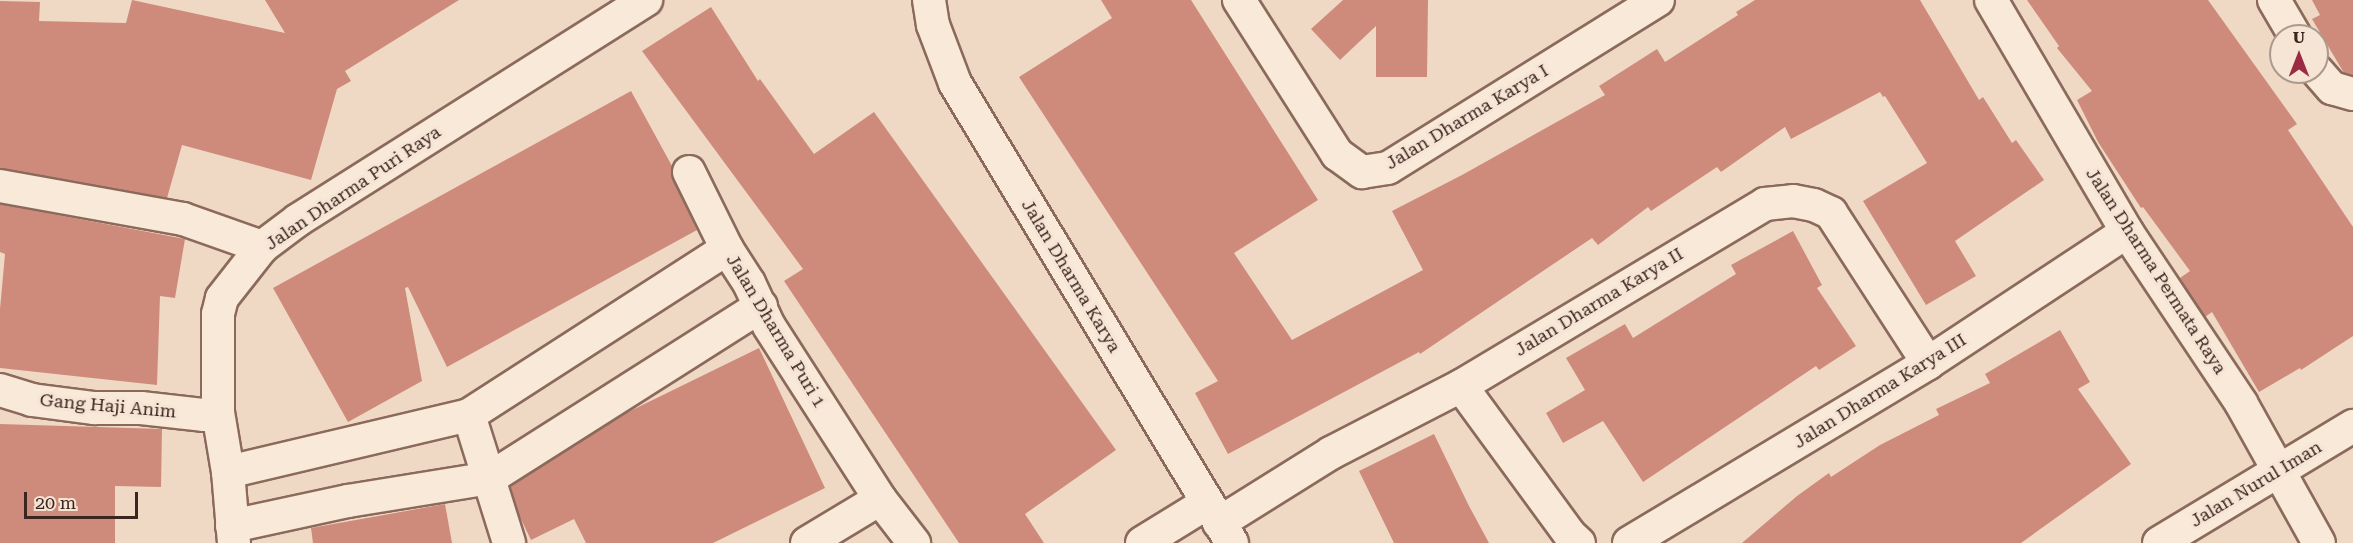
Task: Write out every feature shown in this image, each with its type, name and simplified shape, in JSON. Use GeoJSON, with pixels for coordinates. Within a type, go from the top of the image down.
{"type":"FeatureCollection","features":[{"type":"Feature","properties":{"kind":"street","name":"Jalan Dharma Puri Raya"},"geometry":{"type":"LineString","coordinates":[[233,534],[228,472],[218,412],[218,314],[222,298],[262,247],[298,220],[646,0]]}},
{"type":"Feature","properties":{"kind":"street","name":"Jalan Dharma Karya"},"geometry":{"type":"LineString","coordinates":[[929,0],[933,25],[955,83],[1223,531]]}},
{"type":"Feature","properties":{"kind":"street","name":"Jalan Dharma Karya I"},"geometry":{"type":"LineString","coordinates":[[1239,0],[1337,154],[1362,172],[1388,168],[1658,0]]}},
{"type":"Feature","properties":{"kind":"street","name":"Jalan Dharma Permata Raya"},"geometry":{"type":"LineString","coordinates":[[1991,0],[2127,232],[2241,403],[2319,543]]}},
{"type":"Feature","properties":{"kind":"street"},"geometry":{"type":"LineString","coordinates":[[2274,0],[2288,24]]}},
{"type":"Feature","properties":{"kind":"street","name":"Jalan Dharma Puri 1"},"geometry":{"type":"LineString","coordinates":[[689,172],[727,249],[740,266],[761,306],[769,326],[880,499],[914,543]]}},
{"type":"Feature","properties":{"kind":"street"},"geometry":{"type":"LineString","coordinates":[[0,186],[183,219],[262,247]]}},
{"type":"Feature","properties":{"kind":"street","name":"Jalan Dharma Karya II"},"geometry":{"type":"LineString","coordinates":[[1142,543],[1223,531],[1331,453],[1461,386],[1757,207],[1783,201],[1805,202],[1831,213],[1929,363]]}},
{"type":"Feature","properties":{"kind":"street","name":"Jalan Dharma Karya III"},"geometry":{"type":"LineString","coordinates":[[1629,543],[1929,363],[2127,232]]}},
{"type":"Feature","properties":{"kind":"street"},"geometry":{"type":"LineString","coordinates":[[228,472],[470,415],[727,249]]}},
{"type":"Feature","properties":{"kind":"street"},"geometry":{"type":"LineString","coordinates":[[233,534],[348,501],[490,478],[761,306]]}},
{"type":"Feature","properties":{"kind":"street"},"geometry":{"type":"LineString","coordinates":[[1461,386],[1570,535],[1579,543]]}},
{"type":"Feature","properties":{"kind":"street","name":"Gang Haji Anim"},"geometry":{"type":"LineString","coordinates":[[0,390],[32,400],[94,408],[141,408],[203,415],[218,412]]}},
{"type":"Feature","properties":{"kind":"street"},"geometry":{"type":"LineString","coordinates":[[470,415],[509,543]]}},
{"type":"Feature","properties":{"kind":"street","name":"Jalan Nurul Iman"},"geometry":{"type":"LineString","coordinates":[[2159,543],[2353,426]]}},
{"type":"Feature","properties":{"kind":"street"},"geometry":{"type":"LineString","coordinates":[[807,543],[880,499]]}},
{"type":"Feature","properties":{"kind":"building"},"geometry":{"type":"Polygon","coordinates":[[[132,0],[285,33],[265,0],[459,0],[345,71],[351,81],[337,89],[311,180],[182,145],[167,198],[0,168],[0,1],[40,2],[39,21],[126,23],[132,0]]]}},
{"type":"Feature","properties":{"kind":"building"},"geometry":{"type":"Polygon","coordinates":[[[1101,0],[1191,0],[1318,200],[1234,253],[1292,340],[1423,270],[1392,211],[1462,175],[1605,95],[1599,86],[1657,49],[1665,62],[1738,15],[1736,12],[1755,0],[1920,0],[1979,100],[1983,97],[2012,143],[2016,140],[2044,180],[1955,241],[1976,276],[1926,305],[1863,201],[1927,163],[1885,96],[1883,97],[1880,92],[1791,139],[1785,127],[1721,172],[1717,167],[1651,211],[1648,207],[1598,245],[1592,238],[1420,354],[1419,352],[1228,454],[1195,393],[1218,381],[1019,77],[1112,18],[1101,0]]]}},
{"type":"Feature","properties":{"kind":"building"},"geometry":{"type":"Polygon","coordinates":[[[1343,0],[1428,0],[1427,77],[1376,77],[1376,26],[1340,60],[1311,29],[1343,0]]]}},
{"type":"Feature","properties":{"kind":"building"},"geometry":{"type":"Polygon","coordinates":[[[2027,0],[2208,0],[2297,124],[2288,130],[2353,227],[2353,336],[2301,370],[2300,368],[2259,392],[2212,312],[2205,317],[2180,278],[2190,271],[2143,207],[2141,208],[2098,142],[2077,100],[2092,91],[2057,48],[2059,46],[2027,0]]]}},
{"type":"Feature","properties":{"kind":"building"},"geometry":{"type":"Polygon","coordinates":[[[2312,0],[2353,0],[2353,75],[2344,73],[2329,48],[2329,24],[2315,24],[2312,19],[2320,15],[2312,0]]]}},
{"type":"Feature","properties":{"kind":"building"},"geometry":{"type":"Polygon","coordinates":[[[711,7],[758,81],[760,79],[814,154],[874,112],[1116,450],[1025,514],[1044,543],[959,543],[784,281],[803,269],[642,51],[711,7]]]}},
{"type":"Feature","properties":{"kind":"building"},"geometry":{"type":"Polygon","coordinates":[[[631,91],[672,166],[673,180],[697,230],[447,367],[408,287],[405,288],[422,381],[348,422],[273,288],[631,91]]]}},
{"type":"Feature","properties":{"kind":"building"},"geometry":{"type":"Polygon","coordinates":[[[0,204],[185,239],[175,298],[160,296],[157,385],[0,368],[0,309],[5,254],[0,252],[0,204]]]}},
{"type":"Feature","properties":{"kind":"building"},"geometry":{"type":"Polygon","coordinates":[[[1793,231],[1822,285],[1817,288],[1856,346],[1819,370],[1816,366],[1643,482],[1603,421],[1563,443],[1546,413],[1585,390],[1566,358],[1625,324],[1633,338],[1736,274],[1731,265],[1793,231]]]}},
{"type":"Feature","properties":{"kind":"building"},"geometry":{"type":"Polygon","coordinates":[[[2060,330],[2090,382],[2078,389],[2131,464],[2021,543],[1742,543],[1797,496],[1829,473],[1831,477],[1880,445],[1939,415],[1936,409],[1990,383],[1985,374],[2060,330]]]}},
{"type":"Feature","properties":{"kind":"building"},"geometry":{"type":"Polygon","coordinates":[[[759,348],[825,488],[713,543],[586,543],[574,519],[531,540],[519,515],[510,486],[624,414],[759,348]]]}},
{"type":"Feature","properties":{"kind":"building"},"geometry":{"type":"Polygon","coordinates":[[[0,424],[162,429],[161,487],[115,486],[115,543],[0,543],[0,424]]]}},
{"type":"Feature","properties":{"kind":"building"},"geometry":{"type":"Polygon","coordinates":[[[1434,434],[1489,543],[1394,543],[1359,471],[1434,434]]]}},
{"type":"Feature","properties":{"kind":"building"},"geometry":{"type":"Polygon","coordinates":[[[445,504],[452,543],[313,543],[311,528],[445,504]]]}}]}
